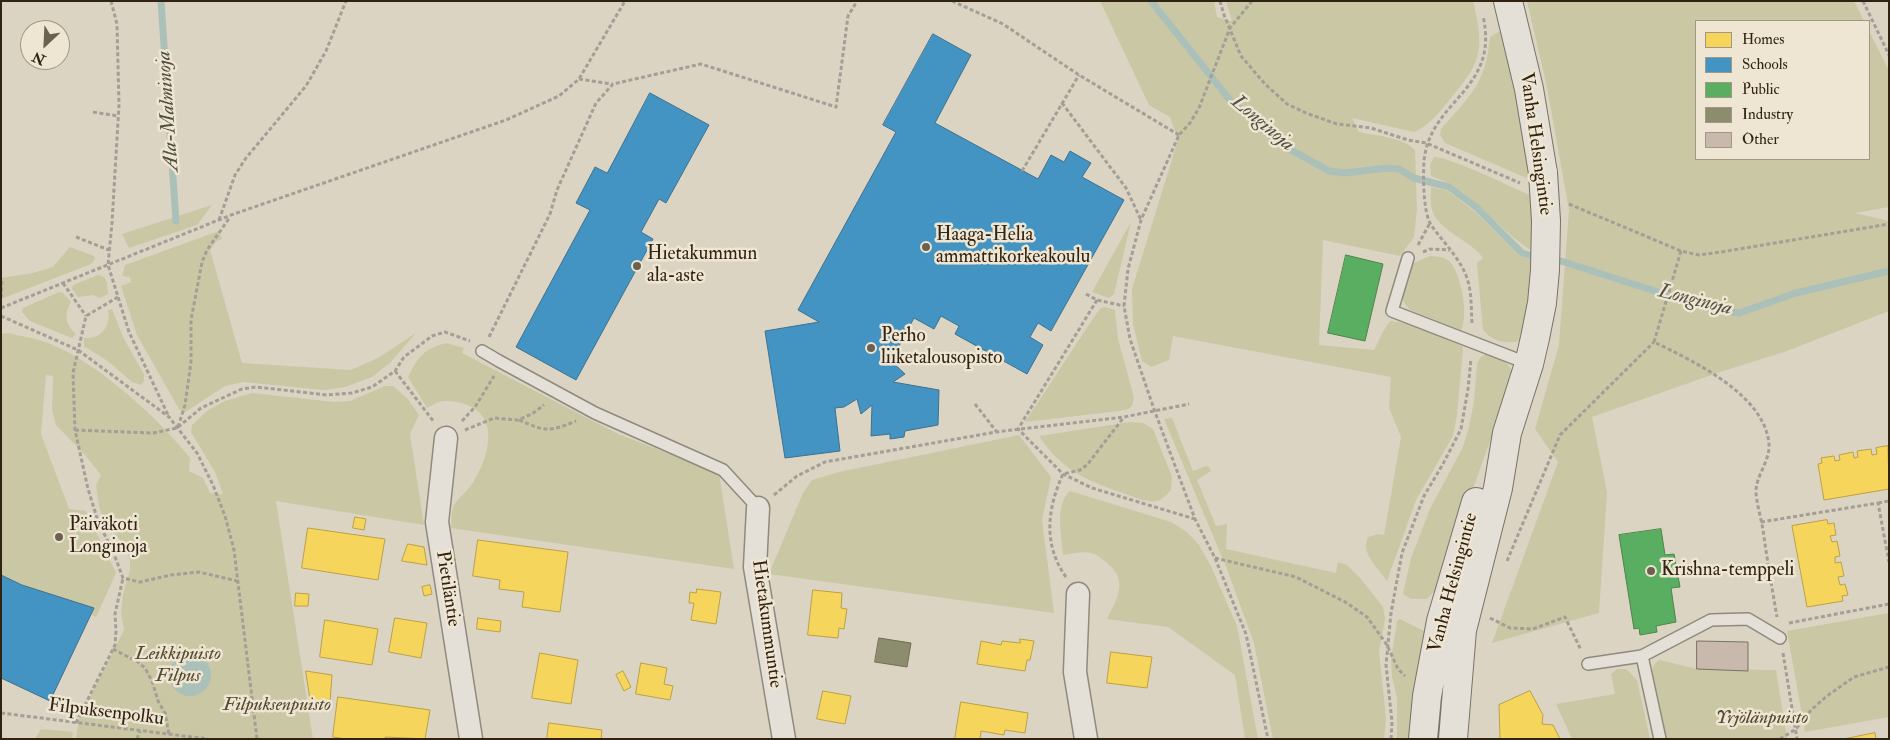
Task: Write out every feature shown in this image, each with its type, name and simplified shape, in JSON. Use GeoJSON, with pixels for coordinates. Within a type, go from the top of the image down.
{"type":"FeatureCollection","features":[{"type":"Feature","properties":{"kind":"main road","name":"Vanha Helsingintie"},"geometry":{"type":"LineString","coordinates":[[1453,739],[1462,630],[1498,488],[1507,433],[1529,364],[1542,303],[1545,270],[1546,221],[1543,173],[1529,89],[1508,1]]}},
{"type":"Feature","properties":{"kind":"main road","name":"Vanha Helsingintie"},"geometry":{"type":"LineString","coordinates":[[1423,739],[1427,696],[1441,621],[1482,482],[1507,433]]}},
{"type":"Feature","properties":{"kind":"street","name":"Pietiläntie"},"geometry":{"type":"LineString","coordinates":[[446,438],[437,522],[470,739]]}},
{"type":"Feature","properties":{"kind":"street","name":"Hietakummuntie"},"geometry":{"type":"LineString","coordinates":[[758,508],[755,567],[784,739]]}},
{"type":"Feature","properties":{"kind":"street"},"geometry":{"type":"LineString","coordinates":[[1078,594],[1075,672],[1086,739]]}},
{"type":"Feature","properties":{"kind":"lane"},"geometry":{"type":"LineString","coordinates":[[1408,258],[1392,311],[1529,364]]}},
{"type":"Feature","properties":{"kind":"lane"},"geometry":{"type":"LineString","coordinates":[[482,351],[595,413],[722,470],[758,508]]}},
{"type":"Feature","properties":{"kind":"lane"},"geometry":{"type":"LineString","coordinates":[[1588,664],[1642,656],[1712,620],[1748,619],[1780,638]]}},
{"type":"Feature","properties":{"kind":"lane"},"geometry":{"type":"LineString","coordinates":[[1642,656],[1660,739]]}},
{"type":"Feature","properties":{"kind":"path"},"geometry":{"type":"LineString","coordinates":[[111,1],[117,24],[118,116],[108,264],[129,332],[170,417],[197,453],[213,485],[224,516],[234,550],[257,739]]}},
{"type":"Feature","properties":{"kind":"path"},"geometry":{"type":"LineString","coordinates":[[218,220],[235,175],[246,158],[306,86],[326,51],[346,1]]}},
{"type":"Feature","properties":{"kind":"path"},"geometry":{"type":"LineString","coordinates":[[1,308],[231,215],[506,120],[559,96],[579,79],[625,1]]}},
{"type":"Feature","properties":{"kind":"path"},"geometry":{"type":"LineString","coordinates":[[579,79],[613,84],[701,64],[836,107],[848,16],[857,1]]}},
{"type":"Feature","properties":{"kind":"path"},"geometry":{"type":"LineString","coordinates":[[952,1],[1003,24],[1079,75],[1179,135]]}},
{"type":"Feature","properties":{"kind":"path"},"geometry":{"type":"LineString","coordinates":[[1220,1],[1241,56],[1265,84],[1286,104],[1337,124],[1371,128],[1408,140],[1426,143]]}},
{"type":"Feature","properties":{"kind":"path"},"geometry":{"type":"LineString","coordinates":[[1252,1],[1230,28],[1199,108],[1190,123],[1179,135],[1141,220],[1128,269],[1124,306],[1130,339],[1155,412],[1195,519],[1215,558],[1246,634],[1268,739]]}},
{"type":"Feature","properties":{"kind":"path"},"geometry":{"type":"LineString","coordinates":[[1862,1],[1889,55]]}},
{"type":"Feature","properties":{"kind":"path"},"geometry":{"type":"LineString","coordinates":[[1391,739],[1392,722],[1386,665],[1387,645],[1402,554],[1424,496],[1461,429],[1468,389],[1472,341],[1471,292],[1467,276],[1430,223],[1425,203],[1424,163],[1426,143],[1437,122],[1466,91],[1476,77],[1486,42],[1486,28],[1482,10]]}},
{"type":"Feature","properties":{"kind":"path"},"geometry":{"type":"LineString","coordinates":[[1022,171],[1079,75]]}},
{"type":"Feature","properties":{"kind":"path"},"geometry":{"type":"LineString","coordinates":[[75,430],[153,433],[177,428],[201,408],[242,388],[256,387],[327,395],[352,393],[372,387],[394,371],[404,357],[420,344],[432,336],[445,332],[466,338],[482,351],[550,214],[557,190],[596,103],[613,84]]}},
{"type":"Feature","properties":{"kind":"path"},"geometry":{"type":"LineString","coordinates":[[1062,103],[1126,188],[1141,220]]}},
{"type":"Feature","properties":{"kind":"path"},"geometry":{"type":"LineString","coordinates":[[93,112],[118,116]]}},
{"type":"Feature","properties":{"kind":"path"},"geometry":{"type":"LineString","coordinates":[[177,428],[184,405],[191,362],[191,320],[202,262],[206,250],[231,215]]}},
{"type":"Feature","properties":{"kind":"path"},"geometry":{"type":"LineString","coordinates":[[1408,258],[1421,242],[1430,223]]}},
{"type":"Feature","properties":{"kind":"path"},"geometry":{"type":"LineString","coordinates":[[1699,254],[1722,252],[1889,224]]}},
{"type":"Feature","properties":{"kind":"path"},"geometry":{"type":"LineString","coordinates":[[76,237],[109,250]]}},
{"type":"Feature","properties":{"kind":"path"},"geometry":{"type":"LineString","coordinates":[[1408,258],[1430,250],[1450,250]]}},
{"type":"Feature","properties":{"kind":"path"},"geometry":{"type":"LineString","coordinates":[[1506,564],[1560,435],[1654,342],[1681,251]]}},
{"type":"Feature","properties":{"kind":"path"},"geometry":{"type":"LineString","coordinates":[[1,298],[2,278]]}},
{"type":"Feature","properties":{"kind":"path"},"geometry":{"type":"LineString","coordinates":[[63,282],[86,316]]}},
{"type":"Feature","properties":{"kind":"path"},"geometry":{"type":"LineString","coordinates":[[1086,294],[1097,300],[1124,306]]}},
{"type":"Feature","properties":{"kind":"path"},"geometry":{"type":"LineString","coordinates":[[76,723],[113,649],[116,631],[115,614],[124,578],[98,521],[88,489],[75,430],[73,373],[86,316],[118,297]]}},
{"type":"Feature","properties":{"kind":"path"},"geometry":{"type":"LineString","coordinates":[[1018,429],[1097,300]]}},
{"type":"Feature","properties":{"kind":"path"},"geometry":{"type":"LineString","coordinates":[[1,316],[78,350],[170,417]]}},
{"type":"Feature","properties":{"kind":"path"},"geometry":{"type":"LineString","coordinates":[[1654,342],[1732,386],[1755,408],[1764,426],[1769,445],[1756,490],[1797,739]]}},
{"type":"Feature","properties":{"kind":"path"},"geometry":{"type":"LineString","coordinates":[[446,438],[475,407],[494,376],[499,361]]}},
{"type":"Feature","properties":{"kind":"path"},"geometry":{"type":"LineString","coordinates":[[394,371],[446,438]]}},
{"type":"Feature","properties":{"kind":"path"},"geometry":{"type":"LineString","coordinates":[[518,420],[564,396]]}},
{"type":"Feature","properties":{"kind":"path"},"geometry":{"type":"LineString","coordinates":[[974,404],[996,432]]}},
{"type":"Feature","properties":{"kind":"path"},"geometry":{"type":"LineString","coordinates":[[758,508],[797,476],[825,462],[996,432],[1155,412],[1189,404]]}},
{"type":"Feature","properties":{"kind":"path"},"geometry":{"type":"LineString","coordinates":[[446,438],[494,418],[518,420],[542,430],[553,430],[595,413]]}},
{"type":"Feature","properties":{"kind":"path"},"geometry":{"type":"LineString","coordinates":[[1063,474],[1080,470],[1087,465],[1124,416]]}},
{"type":"Feature","properties":{"kind":"path"},"geometry":{"type":"LineString","coordinates":[[1018,429],[1063,474],[1092,488],[1195,519]]}},
{"type":"Feature","properties":{"kind":"path"},"geometry":{"type":"LineString","coordinates":[[1063,474],[1056,489],[1048,521],[1056,562],[1078,594]]}},
{"type":"Feature","properties":{"kind":"path"},"geometry":{"type":"LineString","coordinates":[[1761,522],[1889,501]]}},
{"type":"Feature","properties":{"kind":"path"},"geometry":{"type":"LineString","coordinates":[[1878,503],[1889,562]]}},
{"type":"Feature","properties":{"kind":"path"},"geometry":{"type":"LineString","coordinates":[[1215,558],[1296,577],[1348,603],[1367,617],[1387,645]]}},
{"type":"Feature","properties":{"kind":"path"},"geometry":{"type":"LineString","coordinates":[[124,578],[140,582],[171,575],[199,572],[237,581]]}},
{"type":"Feature","properties":{"kind":"path"},"geometry":{"type":"LineString","coordinates":[[1778,625],[1889,604]]}},
{"type":"Feature","properties":{"kind":"path"},"geometry":{"type":"LineString","coordinates":[[1486,615],[1510,628],[1533,629],[1565,617],[1588,664]]}},
{"type":"Feature","properties":{"kind":"path"},"geometry":{"type":"LineString","coordinates":[[113,649],[138,662],[145,668],[152,681],[158,701],[165,713],[169,734]]}},
{"type":"Feature","properties":{"kind":"path"},"geometry":{"type":"LineString","coordinates":[[1780,739],[1796,729],[1811,710],[1827,696],[1854,677],[1889,667]]}},
{"type":"Feature","properties":{"kind":"path","name":"Filpuksenpolku"},"geometry":{"type":"LineString","coordinates":[[1,713],[208,739]]}},
{"type":"Feature","properties":{"kind":"path"},"geometry":{"type":"LineString","coordinates":[[137,739],[140,731]]}},
{"type":"Feature","properties":{"kind":"green space"},"geometry":{"type":"Polygon","coordinates":[[[1100,1],[1214,1],[1217,17],[1232,21],[1226,1],[1473,1],[1479,33],[1477,57],[1473,68],[1466,78],[1432,120],[1414,132],[1352,118],[1359,132],[1404,142],[1415,150],[1417,209],[1414,237],[1400,256],[1323,240],[1319,345],[1374,350],[1390,321],[1408,324],[1437,334],[1462,346],[1463,350],[1457,415],[1453,436],[1416,500],[1387,581],[1368,555],[1366,543],[1368,537],[1378,534],[1384,535],[1401,437],[1389,408],[1391,377],[1173,336],[1169,360],[1151,367],[1142,361],[1133,324],[1132,289],[1178,140],[1170,117],[1149,105],[1100,1]]]}},
{"type":"Feature","properties":{"kind":"green space"},"geometry":{"type":"Polygon","coordinates":[[[1527,1],[1854,1],[1864,20],[1695,20],[1695,160],[1870,160],[1870,33],[1889,71],[1889,207],[1855,213],[1889,221],[1889,311],[1787,351],[1717,373],[1592,417],[1607,492],[1599,613],[1492,643],[1558,462],[1535,429],[1559,345],[1569,210],[1547,87],[1527,1]]]}},
{"type":"Feature","properties":{"kind":"green space"},"geometry":{"type":"Polygon","coordinates":[[[1500,31],[1521,123],[1529,179],[1445,143],[1440,135],[1441,129],[1475,88],[1485,66],[1490,37],[1500,31]]]}},
{"type":"Feature","properties":{"kind":"green space"},"geometry":{"type":"Polygon","coordinates":[[[1434,157],[1466,167],[1530,195],[1532,251],[1511,236],[1464,193],[1448,183],[1431,176],[1430,165],[1434,157]]]}},
{"type":"Feature","properties":{"kind":"green space"},"geometry":{"type":"Polygon","coordinates":[[[1431,187],[1448,191],[1474,211],[1520,256],[1532,260],[1532,281],[1520,341],[1496,340],[1483,330],[1477,263],[1483,258],[1436,218],[1431,207],[1431,187]]]}},
{"type":"Feature","properties":{"kind":"green space"},"geometry":{"type":"Polygon","coordinates":[[[212,205],[197,225],[129,248],[122,234],[212,205]]]}},
{"type":"Feature","properties":{"kind":"green space"},"geometry":{"type":"Polygon","coordinates":[[[1131,222],[1114,294],[1109,298],[1092,292],[1131,222]]]}},
{"type":"Feature","properties":{"kind":"green space"},"geometry":{"type":"Polygon","coordinates":[[[219,231],[222,239],[217,241],[210,250],[242,363],[351,370],[378,358],[416,333],[390,363],[372,377],[345,387],[324,390],[243,382],[225,386],[184,413],[179,409],[137,335],[121,286],[131,282],[130,277],[122,276],[125,265],[219,231]]]}},
{"type":"Feature","properties":{"kind":"green space"},"geometry":{"type":"Polygon","coordinates":[[[70,247],[94,256],[95,259],[91,264],[1,299],[1,278],[33,273],[53,267],[70,247]]]}},
{"type":"Feature","properties":{"kind":"green space"},"geometry":{"type":"Polygon","coordinates":[[[1430,256],[1447,259],[1457,274],[1464,305],[1461,330],[1410,310],[1403,301],[1402,291],[1410,265],[1430,256]]]}},
{"type":"Feature","properties":{"kind":"green space"},"geometry":{"type":"Polygon","coordinates":[[[98,275],[104,277],[107,282],[108,294],[100,298],[93,295],[78,297],[72,289],[73,285],[98,275]]]}},
{"type":"Feature","properties":{"kind":"green space"},"geometry":{"type":"Polygon","coordinates":[[[59,292],[63,293],[71,302],[67,310],[67,319],[70,327],[76,334],[72,338],[30,321],[22,312],[23,308],[59,292]]]}},
{"type":"Feature","properties":{"kind":"green space"},"geometry":{"type":"Polygon","coordinates":[[[1105,307],[1115,310],[1118,339],[1134,397],[1132,406],[1119,411],[1025,422],[1096,314],[1101,308],[1105,307]]]}},
{"type":"Feature","properties":{"kind":"green space"},"geometry":{"type":"Polygon","coordinates":[[[112,309],[124,339],[144,374],[144,381],[141,385],[132,382],[109,362],[84,346],[84,338],[96,336],[104,330],[109,316],[108,310],[112,309]]]}},
{"type":"Feature","properties":{"kind":"green space"},"geometry":{"type":"Polygon","coordinates":[[[9,333],[39,340],[59,348],[79,359],[121,389],[176,441],[190,458],[189,471],[203,478],[210,493],[223,494],[215,472],[191,432],[192,425],[207,411],[225,401],[252,393],[334,402],[350,401],[385,386],[393,386],[407,398],[419,415],[410,434],[424,525],[276,501],[313,739],[76,739],[79,719],[124,630],[121,613],[123,594],[130,570],[130,560],[124,545],[103,519],[96,485],[101,475],[56,425],[52,410],[53,376],[46,375],[41,434],[69,509],[86,511],[116,573],[96,617],[1,575],[1,334],[9,333]]]}},
{"type":"Feature","properties":{"kind":"green space"},"geometry":{"type":"Polygon","coordinates":[[[446,343],[464,348],[462,353],[618,434],[719,473],[734,569],[451,528],[454,505],[472,484],[485,458],[488,434],[486,423],[480,413],[470,406],[444,401],[427,408],[408,377],[415,364],[426,351],[446,343]]]}},
{"type":"Feature","properties":{"kind":"green space"},"geometry":{"type":"Polygon","coordinates":[[[1487,353],[1502,359],[1512,371],[1498,419],[1441,584],[1427,599],[1411,599],[1403,594],[1411,558],[1430,509],[1463,447],[1474,401],[1477,364],[1480,358],[1487,353]]]}},
{"type":"Feature","properties":{"kind":"green space"},"geometry":{"type":"Polygon","coordinates":[[[1172,418],[1193,471],[1206,466],[1211,471],[1197,480],[1216,526],[1227,524],[1226,549],[1336,573],[1338,562],[1347,565],[1361,579],[1383,607],[1385,619],[1379,652],[1386,718],[1384,739],[1273,739],[1254,643],[1227,569],[1164,419],[1172,418]]]}},
{"type":"Feature","properties":{"kind":"green space"},"geometry":{"type":"Polygon","coordinates":[[[1130,422],[1143,423],[1153,429],[1172,477],[1171,490],[1158,500],[1149,501],[1141,499],[1088,479],[1066,466],[1039,436],[1130,422]]]}},
{"type":"Feature","properties":{"kind":"green space"},"geometry":{"type":"Polygon","coordinates":[[[1019,435],[1051,477],[1042,520],[1054,613],[769,574],[803,493],[812,480],[839,472],[1019,435]]]}},
{"type":"Feature","properties":{"kind":"green space"},"geometry":{"type":"Polygon","coordinates":[[[1070,491],[1171,522],[1187,532],[1199,545],[1210,564],[1237,626],[1258,739],[1245,739],[1235,675],[1168,627],[1107,619],[1119,590],[1118,577],[1114,570],[1101,558],[1088,552],[1063,555],[1060,512],[1065,497],[1070,491]]]}},
{"type":"Feature","properties":{"kind":"green space"},"geometry":{"type":"Polygon","coordinates":[[[1889,613],[1889,717],[1805,732],[1787,631],[1889,613]]]}},
{"type":"Feature","properties":{"kind":"green space"},"geometry":{"type":"Polygon","coordinates":[[[1400,619],[1432,635],[1422,700],[1408,739],[1397,739],[1397,698],[1392,677],[1391,659],[1397,621],[1400,619]]]}},
{"type":"Feature","properties":{"kind":"green space","name":"Yrjölänpuisto"},"geometry":{"type":"Polygon","coordinates":[[[1660,660],[1697,669],[1776,670],[1787,739],[1666,739],[1651,674],[1653,667],[1660,660]]]}},
{"type":"Feature","properties":{"kind":"green space"},"geometry":{"type":"Polygon","coordinates":[[[1617,669],[1626,669],[1637,680],[1650,739],[1572,739],[1556,704],[1615,694],[1611,674],[1617,669]]]}},
{"type":"Feature","properties":{"kind":"green space"},"geometry":{"type":"Polygon","coordinates":[[[41,729],[73,732],[72,739],[35,739],[41,729]]]}},
{"type":"Feature","properties":{"kind":"water"},"geometry":{"type":"Polygon","coordinates":[[[194,654],[202,657],[208,663],[211,675],[208,687],[202,693],[186,696],[178,693],[172,687],[169,671],[172,663],[178,657],[194,654]]]}},
{"type":"Feature","properties":{"kind":"building: Homes"},"geometry":{"type":"Polygon","coordinates":[[[1888,446],[1889,489],[1824,500],[1818,464],[1822,463],[1821,458],[1834,456],[1835,461],[1840,460],[1839,455],[1853,452],[1854,458],[1858,457],[1857,451],[1871,449],[1872,455],[1877,454],[1876,448],[1888,446]]]}},
{"type":"Feature","properties":{"kind":"building: Homes"},"geometry":{"type":"Polygon","coordinates":[[[355,517],[366,519],[364,530],[353,528],[355,517]]]}},
{"type":"Feature","properties":{"kind":"building: Homes"},"geometry":{"type":"Polygon","coordinates":[[[1827,520],[1828,524],[1834,523],[1836,535],[1830,536],[1832,542],[1837,541],[1840,556],[1835,557],[1835,563],[1841,562],[1844,576],[1838,577],[1840,585],[1845,584],[1848,595],[1842,596],[1843,601],[1807,607],[1792,526],[1827,520]]]}},
{"type":"Feature","properties":{"kind":"building: Homes"},"geometry":{"type":"Polygon","coordinates":[[[308,528],[385,539],[378,580],[302,568],[308,528]]]}},
{"type":"Feature","properties":{"kind":"building: Homes"},"geometry":{"type":"Polygon","coordinates":[[[478,540],[568,552],[560,612],[522,607],[524,592],[499,589],[500,580],[473,576],[478,540]]]}},
{"type":"Feature","properties":{"kind":"building: Homes"},"geometry":{"type":"Polygon","coordinates":[[[408,544],[424,547],[427,565],[402,561],[408,544]]]}},
{"type":"Feature","properties":{"kind":"building: Homes"},"geometry":{"type":"Polygon","coordinates":[[[430,585],[432,594],[424,596],[422,587],[430,585]]]}},
{"type":"Feature","properties":{"kind":"building: Homes"},"geometry":{"type":"Polygon","coordinates":[[[697,589],[721,592],[716,624],[691,620],[694,603],[689,603],[690,592],[696,593],[697,589]]]}},
{"type":"Feature","properties":{"kind":"building: Homes"},"geometry":{"type":"Polygon","coordinates":[[[813,590],[842,593],[841,608],[847,609],[844,629],[839,628],[838,638],[808,635],[813,590]]]}},
{"type":"Feature","properties":{"kind":"building: Homes"},"geometry":{"type":"Polygon","coordinates":[[[296,593],[309,594],[308,606],[295,606],[296,593]]]}},
{"type":"Feature","properties":{"kind":"building: Homes"},"geometry":{"type":"Polygon","coordinates":[[[395,618],[427,623],[421,658],[389,652],[395,618]]]}},
{"type":"Feature","properties":{"kind":"building: Homes"},"geometry":{"type":"Polygon","coordinates":[[[478,618],[501,621],[500,632],[477,629],[478,618]]]}},
{"type":"Feature","properties":{"kind":"building: Homes"},"geometry":{"type":"Polygon","coordinates":[[[325,620],[378,629],[372,665],[320,657],[325,620]]]}},
{"type":"Feature","properties":{"kind":"building: Homes"},"geometry":{"type":"Polygon","coordinates":[[[1020,639],[1034,641],[1030,660],[1027,660],[1025,671],[977,664],[981,641],[1001,645],[1002,641],[1020,643],[1020,639]]]}},
{"type":"Feature","properties":{"kind":"building: Homes"},"geometry":{"type":"Polygon","coordinates":[[[1111,652],[1152,657],[1147,688],[1107,683],[1111,652]]]}},
{"type":"Feature","properties":{"kind":"building: Homes"},"geometry":{"type":"Polygon","coordinates":[[[540,653],[578,660],[571,704],[532,698],[540,653]]]}},
{"type":"Feature","properties":{"kind":"building: Homes"},"geometry":{"type":"Polygon","coordinates":[[[641,663],[667,668],[664,684],[673,686],[670,700],[636,694],[641,663]]]}},
{"type":"Feature","properties":{"kind":"building: Homes"},"geometry":{"type":"Polygon","coordinates":[[[306,671],[332,675],[330,702],[311,704],[306,671]]]}},
{"type":"Feature","properties":{"kind":"building: Homes"},"geometry":{"type":"Polygon","coordinates":[[[623,671],[631,687],[624,691],[616,675],[623,671]]]}},
{"type":"Feature","properties":{"kind":"building: Homes"},"geometry":{"type":"Polygon","coordinates":[[[823,691],[851,696],[845,724],[817,719],[823,691]]]}},
{"type":"Feature","properties":{"kind":"building: Homes"},"geometry":{"type":"Polygon","coordinates":[[[1530,691],[1543,715],[1542,724],[1553,725],[1560,739],[1500,739],[1499,705],[1530,691]]]}},
{"type":"Feature","properties":{"kind":"building: Homes"},"geometry":{"type":"Polygon","coordinates":[[[338,697],[430,710],[425,739],[385,737],[385,739],[346,739],[333,737],[338,697]]]}},
{"type":"Feature","properties":{"kind":"building: Homes"},"geometry":{"type":"Polygon","coordinates":[[[961,702],[1028,713],[1025,733],[1005,730],[1004,735],[981,731],[980,739],[955,739],[961,702]]]}},
{"type":"Feature","properties":{"kind":"building: Homes"},"geometry":{"type":"Polygon","coordinates":[[[549,723],[602,730],[601,739],[547,739],[549,723]]]}},
{"type":"Feature","properties":{"kind":"building: Homes"},"geometry":{"type":"Polygon","coordinates":[[[1875,733],[1876,739],[1844,739],[1875,733]]]}},
{"type":"Feature","properties":{"kind":"building: Schools"},"geometry":{"type":"Polygon","coordinates":[[[933,34],[971,55],[935,123],[1038,179],[1051,155],[1064,162],[1070,151],[1091,163],[1082,177],[1124,200],[1051,331],[1038,323],[1030,337],[1043,345],[1027,374],[955,334],[959,326],[941,316],[934,329],[914,318],[891,361],[905,374],[893,382],[939,390],[938,425],[905,431],[904,437],[890,439],[890,434],[871,436],[872,405],[861,414],[857,399],[844,407],[835,408],[840,451],[785,458],[765,331],[819,322],[798,310],[896,132],[883,125],[933,34]]]}},
{"type":"Feature","properties":{"kind":"building: Schools"},"geometry":{"type":"Polygon","coordinates":[[[650,93],[709,125],[666,203],[659,199],[641,232],[653,239],[576,380],[516,347],[590,210],[576,203],[595,167],[607,173],[650,93]]]}},
{"type":"Feature","properties":{"kind":"building: Schools"},"geometry":{"type":"Polygon","coordinates":[[[1,575],[22,585],[94,608],[50,701],[1,678],[1,575]]]}},
{"type":"Feature","properties":{"kind":"building: Public"},"geometry":{"type":"Polygon","coordinates":[[[1346,255],[1383,264],[1365,341],[1328,333],[1346,255]]]}},
{"type":"Feature","properties":{"kind":"building: Public","name":"Krishna-temppeli"},"geometry":{"type":"Polygon","coordinates":[[[1661,529],[1665,555],[1674,554],[1680,587],[1671,588],[1676,622],[1656,626],[1657,632],[1640,635],[1639,628],[1634,629],[1619,535],[1661,529]]]}},
{"type":"Feature","properties":{"kind":"building: Industry"},"geometry":{"type":"Polygon","coordinates":[[[879,638],[911,643],[907,667],[875,662],[879,638]]]}},
{"type":"Feature","properties":{"kind":"building: Other"},"geometry":{"type":"Polygon","coordinates":[[[1697,641],[1748,642],[1748,671],[1697,669],[1697,641]]]}},
{"type":"Feature","properties":{"kind":"waterway","name":"Ala-Malminoja"},"geometry":{"type":"LineString","coordinates":[[161,1],[176,221]]}},
{"type":"Feature","properties":{"kind":"waterway","name":"Longinoja"},"geometry":{"type":"LineString","coordinates":[[1151,1],[1230,100],[1277,142],[1329,171],[1344,173],[1387,168],[1399,169],[1414,178],[1449,187],[1476,207],[1522,253],[1532,256]]}},
{"type":"Feature","properties":{"kind":"waterway","name":"Longinoja"},"geometry":{"type":"LineString","coordinates":[[1561,261],[1711,309],[1739,313],[1796,293],[1889,271]]}},
{"type":"Feature","properties":{"kind":"place","name":"Haaga-Helia ammattikorkeakoulu"},"geometry":{"type":"Point","coordinates":[926,247]}},
{"type":"Feature","properties":{"kind":"place","name":"Hietakummun ala-aste"},"geometry":{"type":"Point","coordinates":[637,266]}},
{"type":"Feature","properties":{"kind":"place","name":"Perho liiketalousopisto"},"geometry":{"type":"Point","coordinates":[871,348]}},
{"type":"Feature","properties":{"kind":"place","name":"Päiväkoti Longinoja"},"geometry":{"type":"Point","coordinates":[59,537]}},
{"type":"Feature","properties":{"kind":"place","name":"Krishna-temppeli"},"geometry":{"type":"Point","coordinates":[1651,571]}},
{"type":"Feature","properties":{"kind":"park label","name":"Leikkipuisto Filpus"},"geometry":{"type":"Point","coordinates":[178,666]}},
{"type":"Feature","properties":{"kind":"park label","name":"Filpuksenpuisto"},"geometry":{"type":"Point","coordinates":[277,706]}}]}
